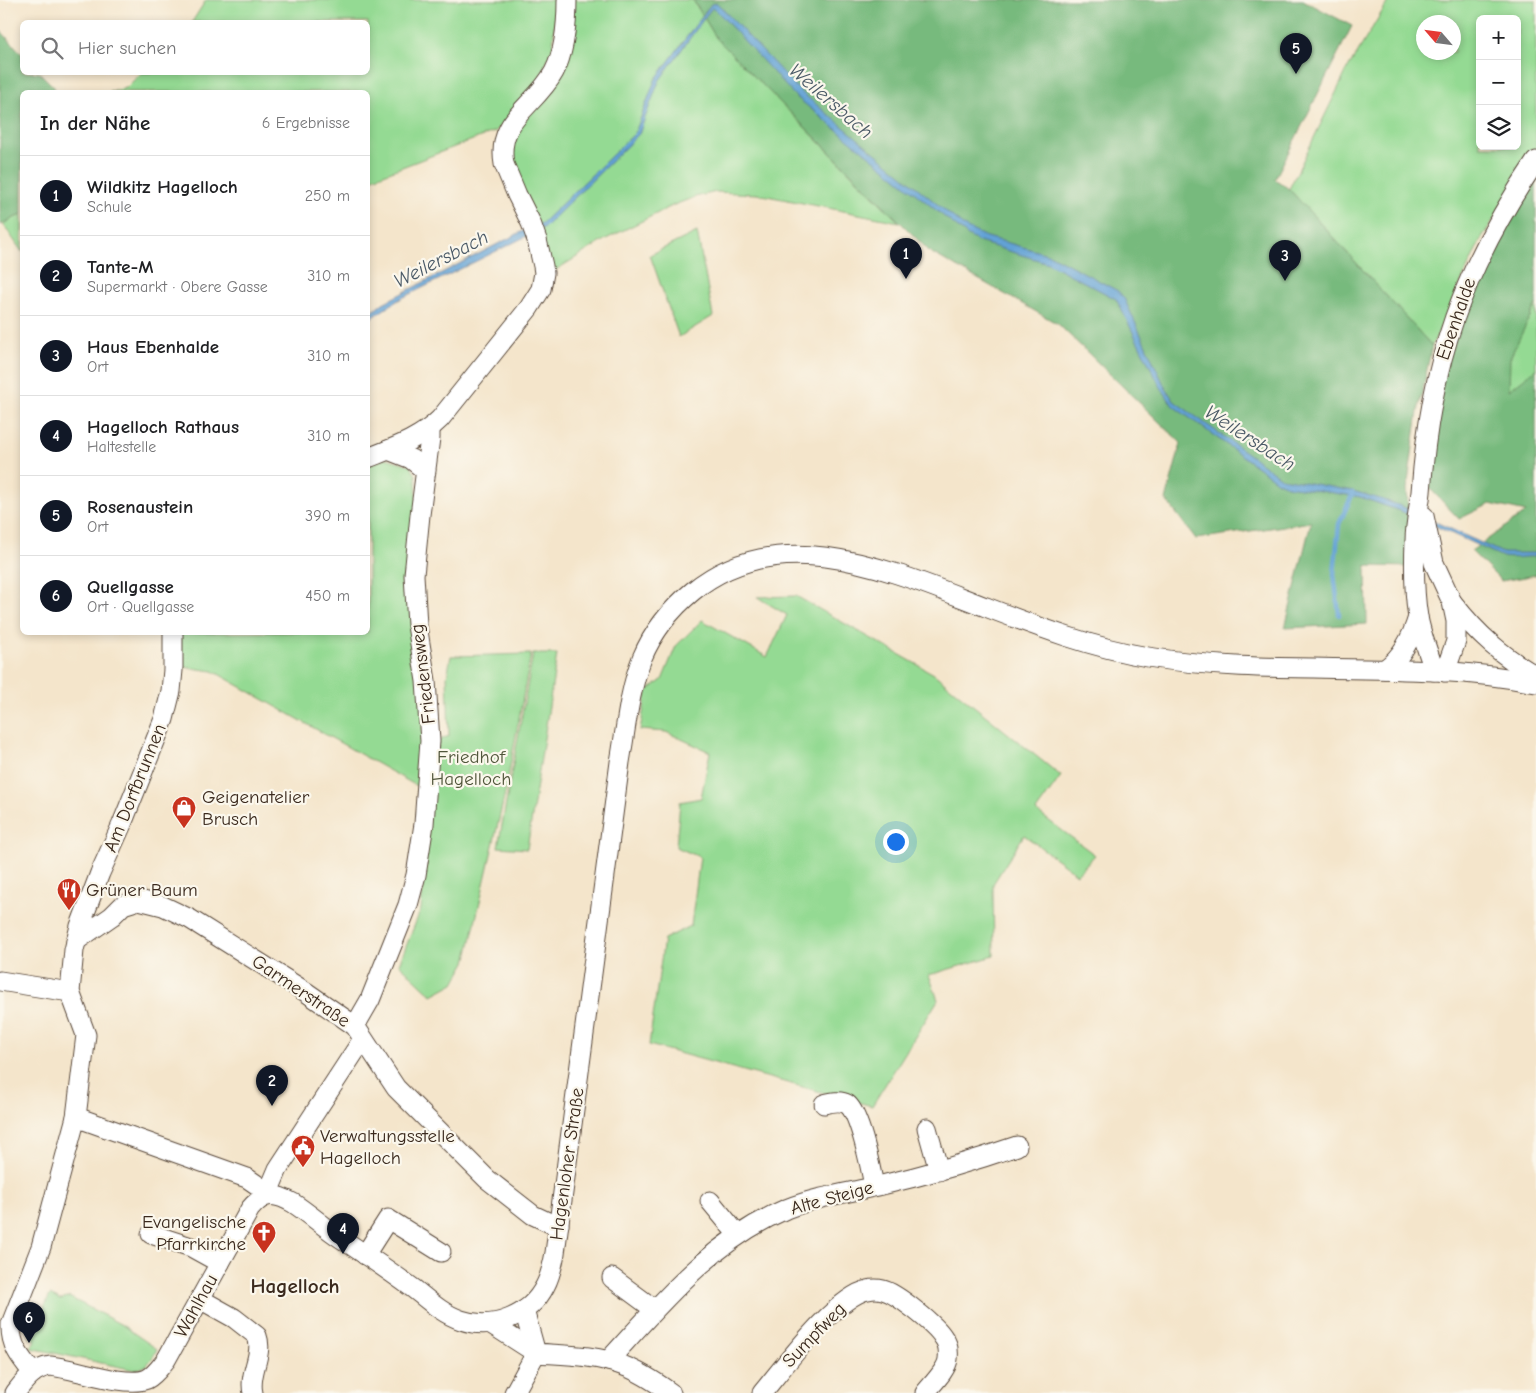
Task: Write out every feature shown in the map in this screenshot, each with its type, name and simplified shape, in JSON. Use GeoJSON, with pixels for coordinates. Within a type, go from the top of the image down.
{"type":"FeatureCollection","features":[{"type":"Feature","properties":{"kind":"street"},"geometry":{"type":"LineString","coordinates":[[370,457],[408,442],[430,430],[464,391],[529,308],[541,289],[544,273],[540,253],[531,223],[516,195],[504,164],[502,152],[506,132],[535,99],[554,72],[562,46],[567,0]]}},
{"type":"Feature","properties":{"kind":"street","name":"Ebenhalde"},"geometry":{"type":"LineString","coordinates":[[1440,671],[1418,617],[1415,541],[1421,493],[1424,443],[1432,399],[1450,328],[1470,275],[1496,224],[1536,161]]}},
{"type":"Feature","properties":{"kind":"street","name":"Friedensweg"},"geometry":{"type":"LineString","coordinates":[[267,1195],[278,1169],[359,1032],[408,905],[416,875],[424,824],[430,741],[426,681],[417,625],[414,575],[430,430]]}},
{"type":"Feature","properties":{"kind":"street"},"geometry":{"type":"LineString","coordinates":[[388,450],[411,459],[426,472]]}},
{"type":"Feature","properties":{"kind":"street","name":"Ebenhalde"},"geometry":{"type":"LineString","coordinates":[[1421,493],[1428,539],[1434,563],[1452,602],[1456,621],[1456,641],[1440,671]]}},
{"type":"Feature","properties":{"kind":"street","name":"Hagenloher Straße"},"geometry":{"type":"LineString","coordinates":[[267,1195],[276,1195],[286,1199],[449,1315],[473,1323],[492,1324],[504,1321],[524,1310],[536,1300],[550,1275],[559,1225],[628,711],[637,674],[645,652],[658,628],[677,605],[705,582],[730,569],[758,560],[788,554],[837,558],[923,583],[1074,638],[1138,655],[1277,669],[1440,671],[1536,683]]}},
{"type":"Feature","properties":{"kind":"street"},"geometry":{"type":"LineString","coordinates":[[1452,602],[1481,636],[1503,654],[1536,676]]}},
{"type":"Feature","properties":{"kind":"street"},"geometry":{"type":"LineString","coordinates":[[1385,669],[1398,658],[1414,629],[1418,617]]}},
{"type":"Feature","properties":{"kind":"street","name":"Am Dorfbrunnen"},"geometry":{"type":"LineString","coordinates":[[33,1373],[14,1346],[11,1324],[40,1247],[76,1117],[86,1035],[70,992],[72,960],[76,941],[100,872],[122,824],[164,719],[172,677],[173,635]]}},
{"type":"Feature","properties":{"kind":"street","name":"Garmerstraße"},"geometry":{"type":"LineString","coordinates":[[76,941],[112,916],[123,905],[138,900],[151,902],[190,919],[314,997],[359,1032],[396,1088],[491,1183],[533,1215],[559,1225]]}},
{"type":"Feature","properties":{"kind":"street"},"geometry":{"type":"LineString","coordinates":[[0,981],[70,992]]}},
{"type":"Feature","properties":{"kind":"street"},"geometry":{"type":"LineString","coordinates":[[824,1104],[839,1102],[845,1103],[851,1108],[862,1135],[874,1186]]}},
{"type":"Feature","properties":{"kind":"street"},"geometry":{"type":"LineString","coordinates":[[76,1117],[247,1178],[263,1189],[267,1195]]}},
{"type":"Feature","properties":{"kind":"street"},"geometry":{"type":"LineString","coordinates":[[927,1128],[938,1171]]}},
{"type":"Feature","properties":{"kind":"street","name":"Alte Steige"},"geometry":{"type":"LineString","coordinates":[[608,1361],[654,1309],[689,1274],[738,1235],[766,1219],[806,1202],[938,1171],[1017,1146]]}},
{"type":"Feature","properties":{"kind":"street","name":"Wahlhau"},"geometry":{"type":"LineString","coordinates":[[145,1386],[166,1360],[250,1209],[257,1200],[267,1195]]}},
{"type":"Feature","properties":{"kind":"street"},"geometry":{"type":"LineString","coordinates":[[710,1201],[738,1235]]}},
{"type":"Feature","properties":{"kind":"street"},"geometry":{"type":"LineString","coordinates":[[365,1255],[388,1219],[441,1252]]}},
{"type":"Feature","properties":{"kind":"street"},"geometry":{"type":"LineString","coordinates":[[151,1234],[191,1247],[220,1263]]}},
{"type":"Feature","properties":{"kind":"street"},"geometry":{"type":"LineString","coordinates":[[612,1278],[654,1309]]}},
{"type":"Feature","properties":{"kind":"street","name":"Sumpfweg"},"geometry":{"type":"LineString","coordinates":[[762,1393],[813,1332],[833,1312],[853,1296],[867,1290],[882,1290],[895,1296],[931,1324],[943,1336],[948,1348],[948,1362],[925,1393]]}},
{"type":"Feature","properties":{"kind":"street"},"geometry":{"type":"LineString","coordinates":[[200,1299],[234,1318],[257,1336],[259,1350],[252,1378],[253,1393]]}},
{"type":"Feature","properties":{"kind":"street"},"geometry":{"type":"LineString","coordinates":[[514,1393],[536,1353],[524,1310]]}},
{"type":"Feature","properties":{"kind":"street"},"geometry":{"type":"LineString","coordinates":[[492,1324],[536,1353],[572,1355],[608,1361],[641,1374],[671,1393]]}},
{"type":"Feature","properties":{"kind":"street"},"geometry":{"type":"LineString","coordinates":[[16,1393],[33,1373],[40,1368],[50,1366],[145,1386]]}},
{"type":"Feature","properties":{"kind":"green space"},"geometry":{"type":"Polygon","coordinates":[[[206,0],[556,0],[553,47],[534,93],[496,131],[370,179],[370,90],[118,90],[126,88],[139,75],[370,75],[370,20],[193,20],[206,0]]]}},
{"type":"Feature","properties":{"kind":"green space"},"geometry":{"type":"Polygon","coordinates":[[[571,0],[693,0],[717,39],[899,222],[757,194],[716,192],[674,205],[606,239],[546,276],[507,145],[513,127],[539,107],[554,84],[571,0]]]}},
{"type":"Feature","properties":{"kind":"green space"},"geometry":{"type":"Polygon","coordinates":[[[693,0],[1303,0],[1352,26],[1275,179],[1289,189],[1432,346],[1418,412],[1407,489],[1411,567],[1366,566],[1367,624],[1285,628],[1311,522],[1196,539],[1166,500],[1181,443],[1058,324],[930,252],[717,39],[693,0]]]}},
{"type":"Feature","properties":{"kind":"green space"},"geometry":{"type":"Polygon","coordinates":[[[1389,0],[1536,0],[1536,153],[1480,241],[1432,346],[1289,189],[1347,70],[1389,0]]]}},
{"type":"Feature","properties":{"kind":"green space"},"geometry":{"type":"Polygon","coordinates":[[[0,30],[20,52],[20,75],[42,75],[55,90],[20,90],[20,215],[0,225],[0,30]]]}},
{"type":"Feature","properties":{"kind":"green space"},"geometry":{"type":"Polygon","coordinates":[[[1536,161],[1536,304],[1510,358],[1509,390],[1536,369],[1536,575],[1501,581],[1471,551],[1526,512],[1490,504],[1459,519],[1421,479],[1443,352],[1536,161]]]}},
{"type":"Feature","properties":{"kind":"green space"},"geometry":{"type":"Polygon","coordinates":[[[20,215],[20,249],[3,224],[20,215]]]}},
{"type":"Feature","properties":{"kind":"green space"},"geometry":{"type":"Polygon","coordinates":[[[697,232],[713,316],[679,337],[650,255],[697,232]]]}},
{"type":"Feature","properties":{"kind":"green space"},"geometry":{"type":"Polygon","coordinates":[[[1536,304],[1536,369],[1509,391],[1509,358],[1536,304]]]}},
{"type":"Feature","properties":{"kind":"green space"},"geometry":{"type":"Polygon","coordinates":[[[386,458],[410,465],[416,475],[423,682],[422,789],[213,671],[176,666],[173,635],[370,635],[370,464],[386,458]]]}},
{"type":"Feature","properties":{"kind":"green space"},"geometry":{"type":"Polygon","coordinates":[[[796,596],[934,674],[1061,776],[1036,811],[1095,855],[1077,874],[1024,835],[993,884],[994,956],[929,975],[938,1000],[872,1106],[649,1045],[664,939],[691,926],[700,857],[676,847],[680,802],[701,798],[710,752],[666,732],[640,730],[647,691],[662,680],[676,646],[702,620],[767,657],[787,615],[757,597],[796,596]]]}},
{"type":"Feature","properties":{"kind":"green space","name":"Friedhof Hagelloch"},"geometry":{"type":"Polygon","coordinates":[[[531,654],[506,789],[466,962],[454,983],[432,995],[399,964],[421,909],[435,742],[449,736],[447,676],[451,656],[531,654]]]}},
{"type":"Feature","properties":{"kind":"green space"},"geometry":{"type":"Polygon","coordinates":[[[533,654],[557,654],[527,849],[498,847],[533,654]]]}},
{"type":"Feature","properties":{"kind":"green space"},"geometry":{"type":"Polygon","coordinates":[[[50,1295],[60,1300],[69,1297],[122,1325],[157,1349],[153,1357],[146,1365],[134,1370],[31,1348],[35,1340],[30,1337],[50,1295]]]}},
{"type":"Feature","properties":{"kind":"water"},"geometry":{"type":"Polygon","coordinates":[[[717,3],[800,91],[965,227],[984,236],[1051,255],[1118,291],[1124,298],[1165,387],[1174,401],[1282,478],[1353,491],[1384,500],[1503,553],[1536,553],[1536,557],[1503,557],[1411,515],[1360,497],[1287,486],[1278,482],[1173,406],[1160,386],[1116,299],[1048,263],[979,242],[968,236],[795,96],[712,8],[659,81],[639,134],[545,227],[400,299],[370,319],[370,313],[383,303],[542,223],[635,133],[655,80],[711,4],[717,3]]]}},
{"type":"Feature","properties":{"kind":"waterway"},"geometry":{"type":"LineString","coordinates":[[1339,615],[1334,574],[1339,524],[1353,493]]}},
{"type":"Feature","properties":{"kind":"place","name":"Rosenaustein"},"geometry":{"type":"Point","coordinates":[1296,74]}},
{"type":"Feature","properties":{"kind":"place","name":"Wildkitz Hagelloch"},"geometry":{"type":"Point","coordinates":[906,279]}},
{"type":"Feature","properties":{"kind":"place","name":"Haus Ebenhalde"},"geometry":{"type":"Point","coordinates":[1285,281]}},
{"type":"Feature","properties":{"kind":"place","name":"Geigenatelier Brusch"},"geometry":{"type":"Point","coordinates":[184,829]}},
{"type":"Feature","properties":{"kind":"place","name":"Grüner Baum"},"geometry":{"type":"Point","coordinates":[69,911]}},
{"type":"Feature","properties":{"kind":"place","name":"Tante-M"},"geometry":{"type":"Point","coordinates":[272,1106]}},
{"type":"Feature","properties":{"kind":"place","name":"Verwaltungsstelle Hagelloch"},"geometry":{"type":"Point","coordinates":[303,1168]}},
{"type":"Feature","properties":{"kind":"place","name":"Evangelische Pfarrkirche"},"geometry":{"type":"Point","coordinates":[264,1254]}},
{"type":"Feature","properties":{"kind":"place","name":"Hagelloch Rathaus"},"geometry":{"type":"Point","coordinates":[343,1254]}},
{"type":"Feature","properties":{"kind":"place","name":"Quellgasse"},"geometry":{"type":"Point","coordinates":[29,1343]}},
{"type":"Feature","properties":{"kind":"district","name":"Hagelloch"},"geometry":{"type":"Point","coordinates":[295,1286]}},
{"type":"Feature","properties":{"kind":"water label","name":"Weilersbach"},"geometry":{"type":"Point","coordinates":[831,101]}},
{"type":"Feature","properties":{"kind":"water label","name":"Weilersbach"},"geometry":{"type":"Point","coordinates":[441,259]}},
{"type":"Feature","properties":{"kind":"water label","name":"Weilersbach"},"geometry":{"type":"Point","coordinates":[1250,438]}}]}
